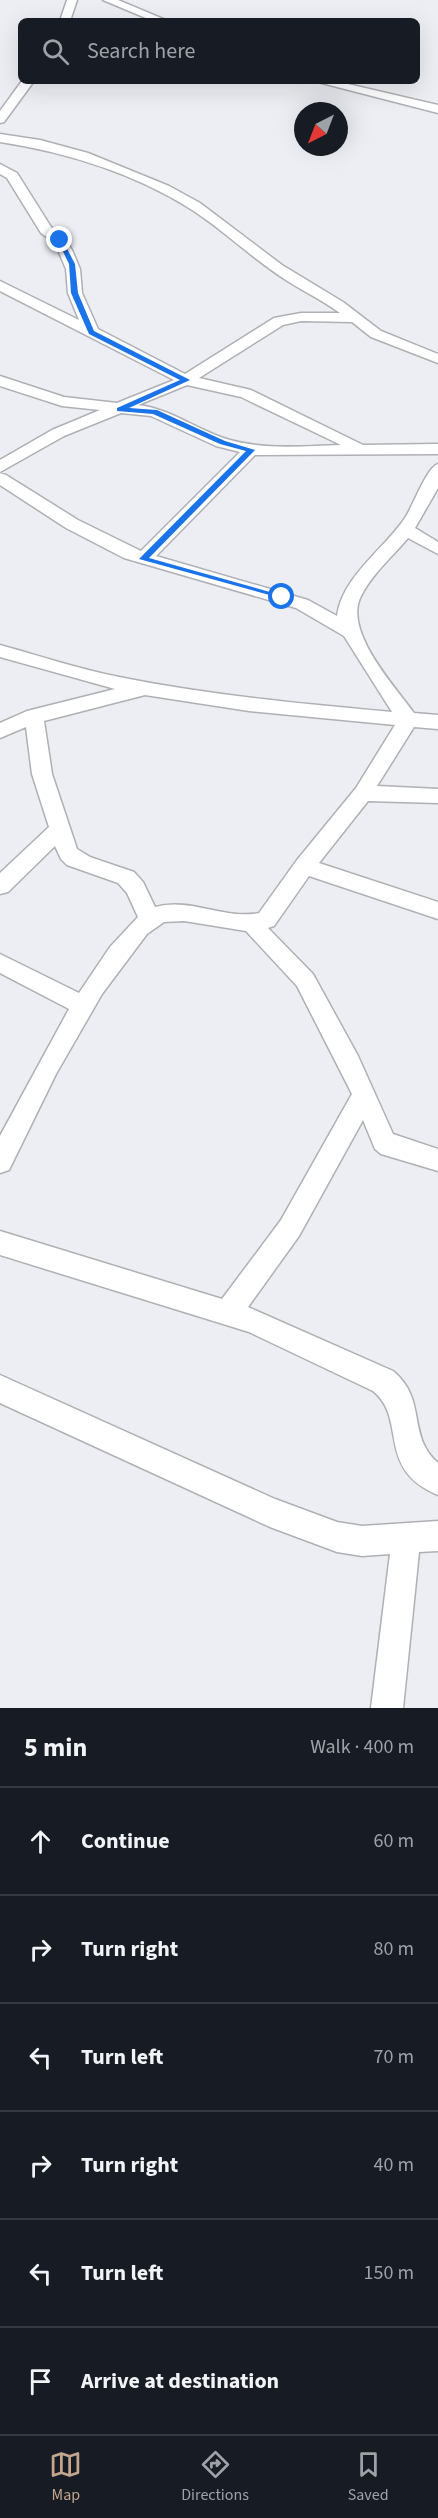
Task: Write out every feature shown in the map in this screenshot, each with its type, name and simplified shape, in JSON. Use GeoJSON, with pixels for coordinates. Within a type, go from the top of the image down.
{"type":"FeatureCollection","features":[{"type":"Feature","properties":{"kind":"street"},"geometry":{"type":"LineString","coordinates":[[66,18],[72,0]]}},
{"type":"Feature","properties":{"kind":"street"},"geometry":{"type":"LineString","coordinates":[[108,0],[155,18]]}},
{"type":"Feature","properties":{"kind":"street"},"geometry":{"type":"LineString","coordinates":[[0,119],[26,84]]}},
{"type":"Feature","properties":{"kind":"street"},"geometry":{"type":"LineString","coordinates":[[333,84],[438,109]]}},
{"type":"Feature","properties":{"kind":"street"},"geometry":{"type":"LineString","coordinates":[[0,138],[40,144],[84,156],[164,189],[195,206],[277,268],[338,305],[376,334],[438,359]]}},
{"type":"Feature","properties":{"kind":"street"},"geometry":{"type":"LineString","coordinates":[[0,146],[3,170],[20,186],[46,230],[60,240],[69,256],[73,269],[75,293],[92,333]]}},
{"type":"Feature","properties":{"kind":"street"},"geometry":{"type":"LineString","coordinates":[[0,285],[186,380],[246,393],[322,432],[364,449]]}},
{"type":"Feature","properties":{"kind":"street"},"geometry":{"type":"LineString","coordinates":[[0,467],[58,433],[186,380],[279,321],[301,317],[354,318]]}},
{"type":"Feature","properties":{"kind":"street"},"geometry":{"type":"LineString","coordinates":[[0,381],[62,401],[154,412],[222,442],[251,450],[438,449]]}},
{"type":"Feature","properties":{"kind":"street"},"geometry":{"type":"LineString","coordinates":[[143,559],[251,450]]}},
{"type":"Feature","properties":{"kind":"street"},"geometry":{"type":"LineString","coordinates":[[408,720],[352,633],[346,614],[350,601],[368,574],[406,530],[425,500],[438,469]]}},
{"type":"Feature","properties":{"kind":"street"},"geometry":{"type":"LineString","coordinates":[[0,478],[72,524],[143,559],[302,604],[352,633]]}},
{"type":"Feature","properties":{"kind":"street"},"geometry":{"type":"LineString","coordinates":[[406,530],[438,549]]}},
{"type":"Feature","properties":{"kind":"street"},"geometry":{"type":"LineString","coordinates":[[0,651],[86,676],[147,689],[334,714],[438,722]]}},
{"type":"Feature","properties":{"kind":"street"},"geometry":{"type":"LineString","coordinates":[[0,731],[70,704],[147,689]]}},
{"type":"Feature","properties":{"kind":"street"},"geometry":{"type":"LineString","coordinates":[[34,716],[42,774],[59,830],[71,857],[110,870],[132,883],[150,919]]}},
{"type":"Feature","properties":{"kind":"street"},"geometry":{"type":"LineString","coordinates":[[0,1162],[7,1127],[83,1006],[132,934],[150,919],[176,912],[252,922],[266,920],[304,866],[363,793],[408,720]]}},
{"type":"Feature","properties":{"kind":"street"},"geometry":{"type":"LineString","coordinates":[[363,793],[438,796]]}},
{"type":"Feature","properties":{"kind":"street"},"geometry":{"type":"LineString","coordinates":[[0,886],[59,830]]}},
{"type":"Feature","properties":{"kind":"street"},"geometry":{"type":"LineString","coordinates":[[304,866],[438,911]]}},
{"type":"Feature","properties":{"kind":"street"},"geometry":{"type":"LineString","coordinates":[[252,922],[261,935],[305,980],[350,1063],[384,1141],[397,1148],[438,1160]]}},
{"type":"Feature","properties":{"kind":"street"},"geometry":{"type":"LineString","coordinates":[[0,963],[83,1006]]}},
{"type":"Feature","properties":{"kind":"street"},"geometry":{"type":"LineString","coordinates":[[226,1313],[290,1228],[363,1096]]}},
{"type":"Feature","properties":{"kind":"street"},"geometry":{"type":"LineString","coordinates":[[0,1243],[253,1322],[394,1388],[400,1398],[410,1453],[418,1465],[438,1481]]}},
{"type":"Feature","properties":{"kind":"street"},"geometry":{"type":"LineString","coordinates":[[0,1389],[304,1525],[362,1541],[438,1536]]}},
{"type":"Feature","properties":{"kind":"street"},"geometry":{"type":"LineString","coordinates":[[388,1708],[406,1539]]}},
{"type":"Feature","properties":{"kind":"route"},"geometry":{"type":"LineString","coordinates":[[60,240],[72,264],[74,290],[92,333],[186,380],[119,409],[142,410],[164,415],[222,442],[251,450],[143,559],[282,597]]}}]}
